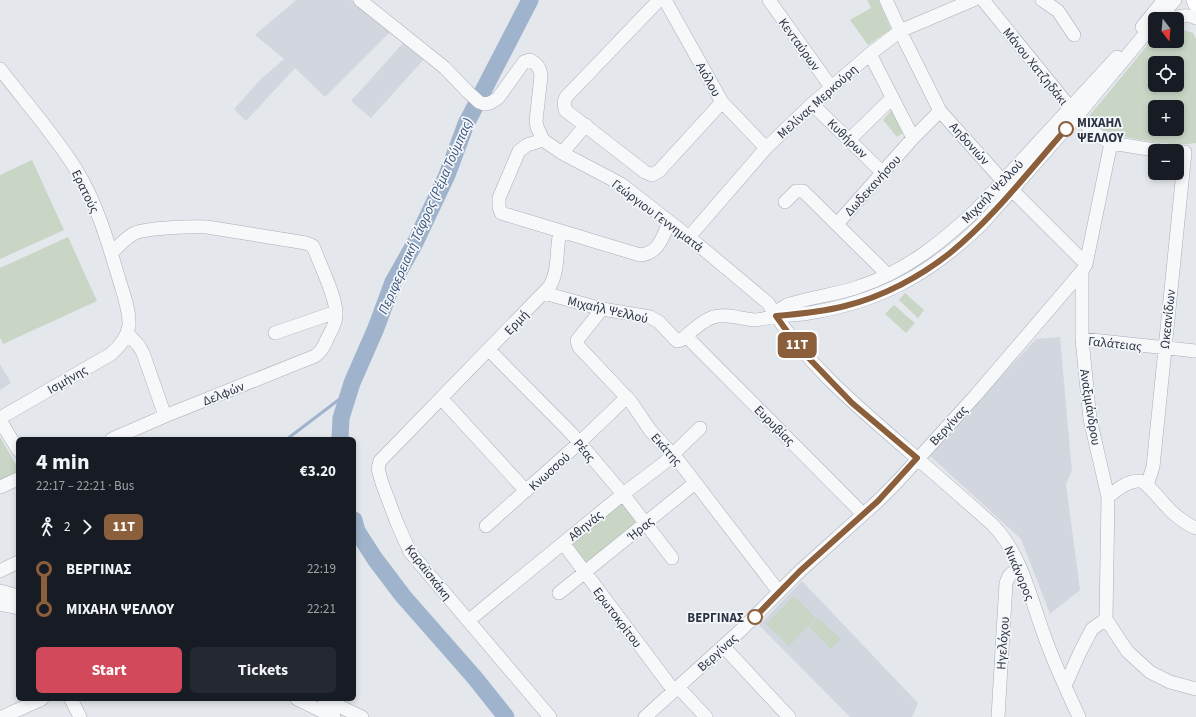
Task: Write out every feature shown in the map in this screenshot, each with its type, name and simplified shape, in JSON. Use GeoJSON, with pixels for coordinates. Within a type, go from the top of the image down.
{"type":"FeatureCollection","features":[{"type":"Feature","properties":{"kind":"street"},"geometry":{"type":"LineString","coordinates":[[360,0],[445,68],[468,92],[479,102],[484,104],[490,103],[498,98],[526,61],[530,60],[537,64],[540,69],[541,81],[536,127],[543,140],[527,145],[519,151],[500,198],[499,207],[501,213],[636,255],[643,255],[658,247],[670,222]]}},
{"type":"Feature","properties":{"kind":"street","name":"Κενταύρων"},"geometry":{"type":"LineString","coordinates":[[769,0],[832,87]]}},
{"type":"Feature","properties":{"kind":"street","name":"Αηδονιών"},"geometry":{"type":"LineString","coordinates":[[886,0],[940,110],[1084,267]]}},
{"type":"Feature","properties":{"kind":"street","name":"Μελίνας Μερκούρη"},"geometry":{"type":"LineString","coordinates":[[689,238],[766,148],[812,104],[870,54],[900,31],[973,0]]}},
{"type":"Feature","properties":{"kind":"street","name":"Μάνου Χατζηδάκι"},"geometry":{"type":"LineString","coordinates":[[983,0],[1074,111],[1097,135],[1111,143]]}},
{"type":"Feature","properties":{"kind":"street"},"geometry":{"type":"LineString","coordinates":[[1042,0],[1058,11],[1074,36]]}},
{"type":"Feature","properties":{"kind":"street","name":"Μιχαήλ Ψελλού"},"geometry":{"type":"LineString","coordinates":[[544,293],[602,309],[652,318],[658,321],[677,340],[681,340],[702,322],[719,316],[757,320],[776,316],[808,314],[845,306],[878,295],[906,282],[949,254],[982,224],[1008,185],[1074,111],[1166,0]]}},
{"type":"Feature","properties":{"kind":"street","name":"Μιχαήλ Ψελλού"},"geometry":{"type":"LineString","coordinates":[[1161,12],[1166,0]]}},
{"type":"Feature","properties":{"kind":"street"},"geometry":{"type":"LineString","coordinates":[[660,1],[619,41],[564,99],[563,105],[565,110],[644,172],[652,175],[659,171],[722,102]]}},
{"type":"Feature","properties":{"kind":"street","name":"Αιόλου"},"geometry":{"type":"LineString","coordinates":[[660,1],[722,102],[766,148]]}},
{"type":"Feature","properties":{"kind":"street"},"geometry":{"type":"LineString","coordinates":[[1184,17],[1192,16],[1196,18]]}},
{"type":"Feature","properties":{"kind":"street","name":"Μιχαήλ Ψελλού"},"geometry":{"type":"LineString","coordinates":[[1074,111],[1117,69],[1148,32]]}},
{"type":"Feature","properties":{"kind":"street"},"geometry":{"type":"LineString","coordinates":[[870,54],[913,138]]}},
{"type":"Feature","properties":{"kind":"street","name":"Ερατούς"},"geometry":{"type":"LineString","coordinates":[[0,69],[58,144],[81,178],[93,202],[103,227],[127,308],[129,322],[127,332]]}},
{"type":"Feature","properties":{"kind":"street"},"geometry":{"type":"LineString","coordinates":[[850,140],[892,98]]}},
{"type":"Feature","properties":{"kind":"street","name":"Κυθήρων"},"geometry":{"type":"LineString","coordinates":[[812,104],[883,173]]}},
{"type":"Feature","properties":{"kind":"street","name":"Δωδεκανήσου"},"geometry":{"type":"LineString","coordinates":[[888,275],[837,224],[913,138],[940,110]]}},
{"type":"Feature","properties":{"kind":"street"},"geometry":{"type":"LineString","coordinates":[[562,154],[586,125]]}},
{"type":"Feature","properties":{"kind":"street","name":"Γεώργιου Γεννηματά"},"geometry":{"type":"LineString","coordinates":[[543,140],[562,154],[621,184],[670,222],[768,303],[799,348],[852,403],[917,458]]}},
{"type":"Feature","properties":{"kind":"street"},"geometry":{"type":"LineString","coordinates":[[1111,143],[1148,149]]}},
{"type":"Feature","properties":{"kind":"street","name":"Αναξιμάνδρου"},"geometry":{"type":"LineString","coordinates":[[1106,619],[1108,497],[1090,419],[1082,340],[1084,267],[1111,143]]}},
{"type":"Feature","properties":{"kind":"street","name":"Ωκεανίδων"},"geometry":{"type":"LineString","coordinates":[[1147,485],[1153,467],[1164,348],[1186,151]]}},
{"type":"Feature","properties":{"kind":"street","name":"Μιχαήλ Ψελλού"},"geometry":{"type":"LineString","coordinates":[[776,316],[777,311],[793,303],[852,289],[888,275],[914,260],[938,243],[977,209],[1008,185]]}},
{"type":"Feature","properties":{"kind":"street"},"geometry":{"type":"LineString","coordinates":[[785,202],[794,192],[801,190],[837,224]]}},
{"type":"Feature","properties":{"kind":"street"},"geometry":{"type":"LineString","coordinates":[[111,254],[135,232],[144,230],[194,227],[216,228],[311,245],[315,250],[334,300],[336,312],[275,333]]}},
{"type":"Feature","properties":{"kind":"street","name":"Ερμή"},"geometry":{"type":"LineString","coordinates":[[441,398],[550,286],[554,276],[560,231]]}},
{"type":"Feature","properties":{"kind":"street","name":"Βεργίνας"},"geometry":{"type":"LineString","coordinates":[[645,717],[723,646],[804,567],[892,487],[976,395],[1084,267]]}},
{"type":"Feature","properties":{"kind":"street","name":"Εκάτης"},"geometry":{"type":"LineString","coordinates":[[602,309],[578,339],[578,344],[627,397],[650,430],[672,454],[780,592]]}},
{"type":"Feature","properties":{"kind":"street","name":"Δελφών"},"geometry":{"type":"LineString","coordinates":[[117,437],[315,356],[321,351],[327,339],[334,324],[336,312]]}},
{"type":"Feature","properties":{"kind":"street"},"geometry":{"type":"LineString","coordinates":[[127,332],[143,353],[165,416]]}},
{"type":"Feature","properties":{"kind":"street","name":"Ισμήνης"},"geometry":{"type":"LineString","coordinates":[[0,419],[111,354],[120,345],[127,332]]}},
{"type":"Feature","properties":{"kind":"street","name":"Ευρυβίας"},"geometry":{"type":"LineString","coordinates":[[686,336],[863,514]]}},
{"type":"Feature","properties":{"kind":"street","name":"Γαλάτειας"},"geometry":{"type":"LineString","coordinates":[[1082,340],[1196,351]]}},
{"type":"Feature","properties":{"kind":"street","name":"Ρέας"},"geometry":{"type":"LineString","coordinates":[[489,350],[559,419],[623,494],[672,558]]}},
{"type":"Feature","properties":{"kind":"street","name":"Κνωσσού"},"geometry":{"type":"LineString","coordinates":[[486,526],[579,443],[627,397]]}},
{"type":"Feature","properties":{"kind":"street"},"geometry":{"type":"LineString","coordinates":[[441,398],[526,491]]}},
{"type":"Feature","properties":{"kind":"street","name":"Καραϊσκάκη"},"geometry":{"type":"LineString","coordinates":[[441,398],[380,461],[378,469],[382,483],[408,548],[550,717]]}},
{"type":"Feature","properties":{"kind":"street"},"geometry":{"type":"LineString","coordinates":[[0,419],[16,447]]}},
{"type":"Feature","properties":{"kind":"street","name":"Αθηνάς"},"geometry":{"type":"LineString","coordinates":[[468,621],[623,494],[664,463],[700,428]]}},
{"type":"Feature","properties":{"kind":"street","name":"Νικάνορος"},"geometry":{"type":"LineString","coordinates":[[917,458],[1003,535],[1023,576],[1043,633],[1065,686],[1080,717]]}},
{"type":"Feature","properties":{"kind":"street"},"geometry":{"type":"LineString","coordinates":[[0,487],[16,481]]}},
{"type":"Feature","properties":{"kind":"street"},"geometry":{"type":"LineString","coordinates":[[1108,497],[1118,488],[1132,482],[1141,481],[1147,485],[1170,511],[1187,524],[1196,528]]}},
{"type":"Feature","properties":{"kind":"street","name":"Ήρας"},"geometry":{"type":"LineString","coordinates":[[559,593],[695,483]]}},
{"type":"Feature","properties":{"kind":"street","name":"Ερωτοκρίτου"},"geometry":{"type":"LineString","coordinates":[[563,543],[676,689],[706,717]]}},
{"type":"Feature","properties":{"kind":"street"},"geometry":{"type":"LineString","coordinates":[[0,571],[16,563]]}},
{"type":"Feature","properties":{"kind":"street","name":"Ηγελόχου"},"geometry":{"type":"LineString","coordinates":[[998,717],[1006,583],[1009,576],[1013,572]]}},
{"type":"Feature","properties":{"kind":"street"},"geometry":{"type":"LineString","coordinates":[[0,591],[16,595]]}},
{"type":"Feature","properties":{"kind":"street"},"geometry":{"type":"LineString","coordinates":[[0,604],[16,608]]}},
{"type":"Feature","properties":{"kind":"street"},"geometry":{"type":"LineString","coordinates":[[1065,686],[1092,629],[1106,619],[1123,646],[1150,672],[1159,677],[1196,689]]}},
{"type":"Feature","properties":{"kind":"street"},"geometry":{"type":"LineString","coordinates":[[723,646],[789,717]]}},
{"type":"Feature","properties":{"kind":"street"},"geometry":{"type":"LineString","coordinates":[[2,717],[38,701]]}},
{"type":"Feature","properties":{"kind":"street"},"geometry":{"type":"LineString","coordinates":[[72,701],[80,717]]}},
{"type":"Feature","properties":{"kind":"street"},"geometry":{"type":"LineString","coordinates":[[301,701],[334,717]]}},
{"type":"Feature","properties":{"kind":"street"},"geometry":{"type":"LineString","coordinates":[[328,701],[362,717]]}},
{"type":"Feature","properties":{"kind":"shaded area"},"geometry":{"type":"Polygon","coordinates":[[[296,0],[351,0],[390,32],[325,97],[295,68],[246,121],[234,109],[261,79],[284,59],[255,35],[296,0]]]}},
{"type":"Feature","properties":{"kind":"shaded area"},"geometry":{"type":"Polygon","coordinates":[[[404,42],[425,58],[371,118],[351,101],[404,42]]]}},
{"type":"Feature","properties":{"kind":"shaded area"},"geometry":{"type":"Polygon","coordinates":[[[1060,337],[1072,470],[1066,484],[1080,590],[1050,614],[1021,539],[929,455],[1036,339],[1060,337]]]}},
{"type":"Feature","properties":{"kind":"shaded area"},"geometry":{"type":"Polygon","coordinates":[[[0,364],[11,383],[0,390],[0,364]]]}},
{"type":"Feature","properties":{"kind":"shaded area"},"geometry":{"type":"Polygon","coordinates":[[[802,581],[918,703],[912,717],[850,717],[759,625],[802,581]]]}},
{"type":"Feature","properties":{"kind":"green space"},"geometry":{"type":"Polygon","coordinates":[[[867,0],[878,0],[891,29],[868,45],[850,20],[871,8],[867,0]]]}},
{"type":"Feature","properties":{"kind":"green space"},"geometry":{"type":"Polygon","coordinates":[[[1184,30],[1193,33],[1196,39],[1196,143],[1177,144],[1140,140],[1101,129],[1092,123],[1088,117],[1148,45],[1148,48],[1184,48],[1184,30]]]}},
{"type":"Feature","properties":{"kind":"green space"},"geometry":{"type":"Polygon","coordinates":[[[895,106],[907,130],[897,137],[883,120],[895,106]]]}},
{"type":"Feature","properties":{"kind":"green space"},"geometry":{"type":"Polygon","coordinates":[[[32,160],[64,230],[0,259],[0,175],[32,160]]]}},
{"type":"Feature","properties":{"kind":"green space"},"geometry":{"type":"Polygon","coordinates":[[[68,237],[97,301],[3,344],[0,337],[0,268],[68,237]]]}},
{"type":"Feature","properties":{"kind":"green space"},"geometry":{"type":"Polygon","coordinates":[[[905,293],[924,310],[918,318],[899,300],[905,293]]]}},
{"type":"Feature","properties":{"kind":"green space"},"geometry":{"type":"Polygon","coordinates":[[[894,305],[915,323],[906,333],[885,314],[894,305]]]}},
{"type":"Feature","properties":{"kind":"green space"},"geometry":{"type":"Polygon","coordinates":[[[0,437],[16,465],[16,477],[0,484],[0,437]]]}},
{"type":"Feature","properties":{"kind":"green space"},"geometry":{"type":"Polygon","coordinates":[[[624,500],[642,522],[588,566],[570,544],[624,500]]]}},
{"type":"Feature","properties":{"kind":"green space"},"geometry":{"type":"Polygon","coordinates":[[[794,596],[816,618],[789,646],[766,624],[794,596]]]}},
{"type":"Feature","properties":{"kind":"green space"},"geometry":{"type":"Polygon","coordinates":[[[818,618],[841,639],[831,649],[809,627],[818,618]]]}},
{"type":"Feature","properties":{"kind":"waterway","name":"Περιφερειακή Τάφρος (Ρέμα Τούμπας)"},"geometry":{"type":"LineString","coordinates":[[340,437],[341,418],[352,383],[376,328],[393,282],[414,245],[447,175],[466,124],[530,0]]}},
{"type":"Feature","properties":{"kind":"waterway"},"geometry":{"type":"LineString","coordinates":[[290,437],[349,392]]}},
{"type":"Feature","properties":{"kind":"waterway","name":"Περιφερειακή Τάφρος (Ρέμα Τούμπας)"},"geometry":{"type":"LineString","coordinates":[[356,527],[375,559],[403,596],[475,678],[506,717]]}},
{"type":"Feature","properties":{"kind":"bus line","name":"11Τ"},"geometry":{"type":"LineString","coordinates":[[755,617],[800,571],[878,501],[917,458],[852,403],[799,348],[776,316],[808,314],[863,301],[906,282],[935,264],[949,254],[982,224],[1066,129]]}},
{"type":"Feature","properties":{"kind":"place","name":"ΜΙΧΑΗΛ ΨΕΛΛΟΥ"},"geometry":{"type":"Point","coordinates":[1066,129]}},
{"type":"Feature","properties":{"kind":"place","name":"ΒΕΡΓΙΝΑΣ"},"geometry":{"type":"Point","coordinates":[755,617]}}]}
